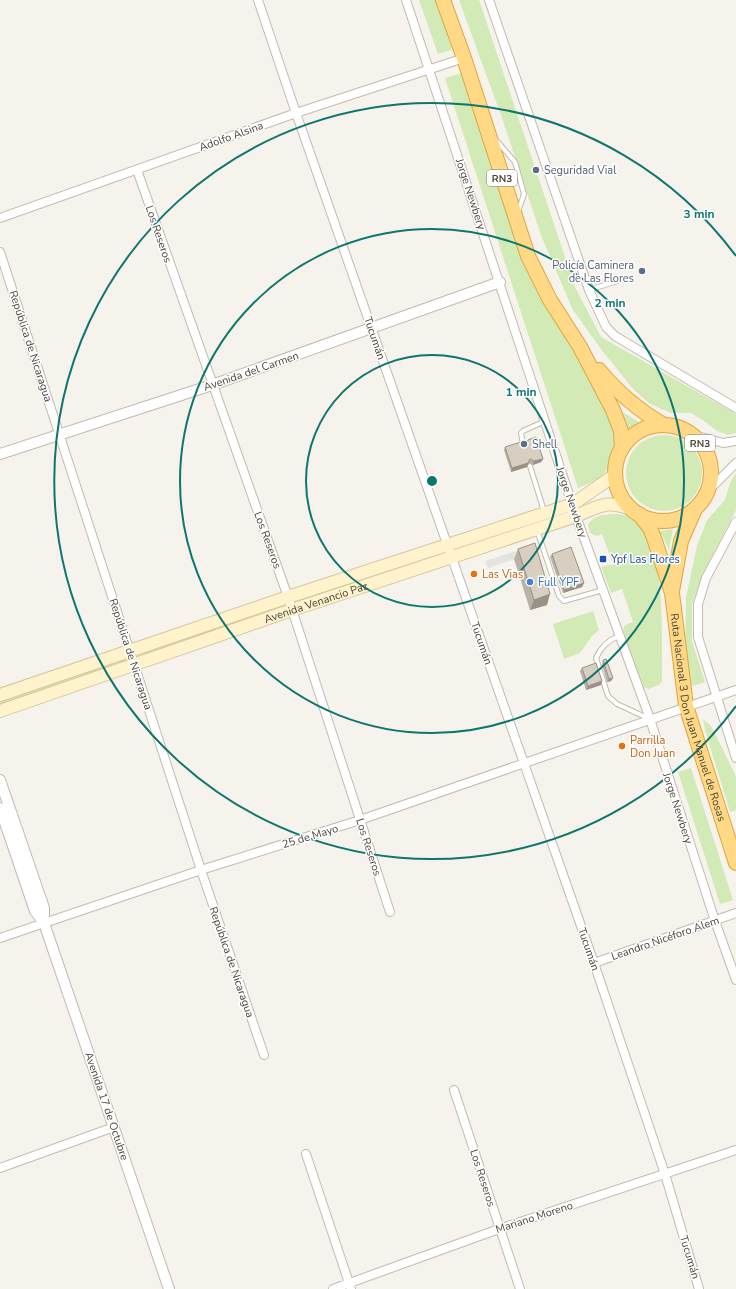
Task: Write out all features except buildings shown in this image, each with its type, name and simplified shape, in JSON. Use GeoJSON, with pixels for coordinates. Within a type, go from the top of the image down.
{"type":"FeatureCollection","features":[{"type":"Feature","properties":{"kind":"highway","name":"RN3"},"geometry":{"type":"LineString","coordinates":[[443,0],[464,58],[515,222],[528,256],[538,277],[580,347],[613,410],[621,431],[622,448]]}},
{"type":"Feature","properties":{"kind":"highway","name":"RN3"},"geometry":{"type":"LineString","coordinates":[[580,347],[612,386],[635,406],[664,425]]}},
{"type":"Feature","properties":{"kind":"highway","name":"RN3"},"geometry":{"type":"LineString","coordinates":[[664,425],[679,427],[693,435],[702,444],[708,455],[711,467],[707,492],[695,508],[682,517],[668,520],[653,520],[636,512],[620,495],[615,476],[616,461],[622,448],[630,438],[640,431],[652,426],[664,425]]}},
{"type":"Feature","properties":{"kind":"highway","name":"Ruta Nacional 3 Don Juan Manuel de Rosas"},"geometry":{"type":"LineString","coordinates":[[672,593],[681,541],[695,508]]}},
{"type":"Feature","properties":{"kind":"highway","name":"Ruta Nacional 3 Don Juan Manuel de Rosas"},"geometry":{"type":"LineString","coordinates":[[636,512],[650,528],[672,593],[686,706],[736,863]]}},
{"type":"Feature","properties":{"kind":"main road","name":"Avenida Venancio Paz"},"geometry":{"type":"LineString","coordinates":[[0,695],[288,597],[573,504],[615,476]]}},
{"type":"Feature","properties":{"kind":"main road","name":"Avenida Venancio Paz"},"geometry":{"type":"LineString","coordinates":[[0,711],[292,610],[612,503],[619,504],[636,512]]}},
{"type":"Feature","properties":{"kind":"street","name":"Tucumán"},"geometry":{"type":"LineString","coordinates":[[258,0],[296,113],[594,963],[665,1174],[699,1289]]}},
{"type":"Feature","properties":{"kind":"street","name":"Jorge Newbery"},"geometry":{"type":"LineString","coordinates":[[406,0],[576,516],[650,719],[715,921],[736,980]]}},
{"type":"Feature","properties":{"kind":"street"},"geometry":{"type":"LineString","coordinates":[[489,0],[589,290],[606,327],[615,336],[736,408]]}},
{"type":"Feature","properties":{"kind":"street","name":"Adolfo Alsina"},"geometry":{"type":"LineString","coordinates":[[0,218],[296,113],[464,58]]}},
{"type":"Feature","properties":{"kind":"street","name":"Los Reseros"},"geometry":{"type":"LineString","coordinates":[[137,170],[288,597],[390,912]]}},
{"type":"Feature","properties":{"kind":"street","name":"República de Nicaragua"},"geometry":{"type":"LineString","coordinates":[[0,252],[201,870],[264,1055]]}},
{"type":"Feature","properties":{"kind":"street","name":"Avenida del Carmen"},"geometry":{"type":"LineString","coordinates":[[0,454],[212,385],[500,282]]}},
{"type":"Feature","properties":{"kind":"street"},"geometry":{"type":"LineString","coordinates":[[693,435],[723,443],[736,441]]}},
{"type":"Feature","properties":{"kind":"street"},"geometry":{"type":"LineString","coordinates":[[707,492],[736,463]]}},
{"type":"Feature","properties":{"kind":"street"},"geometry":{"type":"LineString","coordinates":[[735,754],[698,637],[698,604],[706,578],[736,522]]}},
{"type":"Feature","properties":{"kind":"street","name":"25 de Mayo"},"geometry":{"type":"LineString","coordinates":[[0,938],[201,870],[360,820],[524,764],[686,706],[736,690]]}},
{"type":"Feature","properties":{"kind":"street","name":"Avenida 17 de Octubre"},"geometry":{"type":"LineString","coordinates":[[0,780],[44,908],[44,923]]}},
{"type":"Feature","properties":{"kind":"street","name":"Avenida 17 de Octubre"},"geometry":{"type":"LineString","coordinates":[[0,808],[35,911],[44,923],[169,1289]]}},
{"type":"Feature","properties":{"kind":"street","name":"Leandro Nicéforo Alem"},"geometry":{"type":"LineString","coordinates":[[594,963],[736,913]]}},
{"type":"Feature","properties":{"kind":"street","name":"Los Reseros"},"geometry":{"type":"LineString","coordinates":[[454,1090],[520,1289]]}},
{"type":"Feature","properties":{"kind":"street"},"geometry":{"type":"LineString","coordinates":[[0,1168],[114,1127]]}},
{"type":"Feature","properties":{"kind":"street","name":"Mariano Moreno"},"geometry":{"type":"LineString","coordinates":[[333,1289],[350,1286],[499,1229],[736,1150]]}},
{"type":"Feature","properties":{"kind":"street"},"geometry":{"type":"LineString","coordinates":[[306,1154],[350,1286]]}},
{"type":"Feature","properties":{"kind":"lane"},"geometry":{"type":"LineString","coordinates":[[589,290],[627,278]]}},
{"type":"Feature","properties":{"kind":"lane"},"geometry":{"type":"LineString","coordinates":[[524,444],[521,433],[522,431],[545,421]]}},
{"type":"Feature","properties":{"kind":"lane"},"geometry":{"type":"LineString","coordinates":[[530,466],[545,513]]}},
{"type":"Feature","properties":{"kind":"lane"},"geometry":{"type":"LineString","coordinates":[[537,529],[559,596],[564,601],[603,590]]}},
{"type":"Feature","properties":{"kind":"lane"},"geometry":{"type":"LineString","coordinates":[[620,636],[611,639],[600,650],[596,658],[608,696],[617,704],[650,719]]}},
{"type":"Feature","properties":{"kind":"green space"},"geometry":{"type":"Polygon","coordinates":[[[419,0],[436,0],[452,50],[438,54],[419,0]]]}},
{"type":"Feature","properties":{"kind":"green space"},"geometry":{"type":"Polygon","coordinates":[[[459,0],[479,0],[575,287],[601,337],[736,414],[736,433],[728,435],[717,431],[691,413],[671,413],[650,404],[633,389],[601,349],[573,310],[542,238],[502,118],[459,0]]]}},
{"type":"Feature","properties":{"kind":"green space"},"geometry":{"type":"Polygon","coordinates":[[[462,73],[547,302],[611,419],[616,437],[610,463],[602,478],[578,488],[445,78],[462,73]]]}},
{"type":"Feature","properties":{"kind":"green space"},"geometry":{"type":"Polygon","coordinates":[[[621,411],[639,422],[629,430],[621,411]]]}},
{"type":"Feature","properties":{"kind":"green space"},"geometry":{"type":"Polygon","coordinates":[[[664,435],[678,438],[691,446],[699,459],[702,473],[699,487],[691,500],[678,508],[664,511],[650,508],[637,500],[629,487],[626,473],[629,459],[637,446],[650,438],[664,435]]]}},
{"type":"Feature","properties":{"kind":"green space"},"geometry":{"type":"Polygon","coordinates":[[[736,473],[736,510],[702,576],[692,604],[692,641],[705,682],[692,686],[685,650],[686,597],[697,546],[707,520],[725,500],[730,483],[736,473]]]}},
{"type":"Feature","properties":{"kind":"green space"},"geometry":{"type":"Polygon","coordinates":[[[613,514],[625,515],[636,521],[646,535],[653,553],[658,574],[662,620],[662,681],[660,684],[649,689],[643,687],[623,630],[625,625],[633,622],[622,589],[611,593],[601,567],[613,564],[602,534],[597,536],[590,533],[588,525],[595,517],[613,514]]]}},
{"type":"Feature","properties":{"kind":"green space"},"geometry":{"type":"Polygon","coordinates":[[[673,529],[669,550],[660,531],[673,529]]]}},
{"type":"Feature","properties":{"kind":"green space"},"geometry":{"type":"Polygon","coordinates":[[[432,554],[433,560],[305,603],[303,597],[432,554]]]}},
{"type":"Feature","properties":{"kind":"green space"},"geometry":{"type":"Polygon","coordinates":[[[272,607],[273,613],[145,656],[143,650],[272,607]]]}},
{"type":"Feature","properties":{"kind":"green space"},"geometry":{"type":"Polygon","coordinates":[[[593,611],[599,630],[592,636],[580,653],[564,659],[553,624],[593,611]]]}},
{"type":"Feature","properties":{"kind":"green space"},"geometry":{"type":"Polygon","coordinates":[[[125,657],[127,662],[0,705],[0,699],[125,657]]]}},
{"type":"Feature","properties":{"kind":"green space"},"geometry":{"type":"Polygon","coordinates":[[[703,719],[711,726],[736,777],[736,810],[730,812],[705,730],[703,719]]]}},
{"type":"Feature","properties":{"kind":"green space"},"geometry":{"type":"Polygon","coordinates":[[[691,768],[733,900],[720,904],[678,772],[691,768]]]}},
{"type":"Feature","properties":{"kind":"shaded area"},"geometry":{"type":"Polygon","coordinates":[[[529,547],[531,554],[488,568],[485,561],[529,547]]]}},
{"type":"Feature","properties":{"kind":"place","name":"Seguridad Vial"},"geometry":{"type":"Point","coordinates":[536,170]}},
{"type":"Feature","properties":{"kind":"place","name":"Policía Caminera de Las Flores"},"geometry":{"type":"Point","coordinates":[642,271]}},
{"type":"Feature","properties":{"kind":"place","name":"Shell"},"geometry":{"type":"Point","coordinates":[524,444]}},
{"type":"Feature","properties":{"kind":"place","name":"Ypf Las Flores"},"geometry":{"type":"Point","coordinates":[603,559]}},
{"type":"Feature","properties":{"kind":"place","name":"Las Vias"},"geometry":{"type":"Point","coordinates":[474,574]}},
{"type":"Feature","properties":{"kind":"place","name":"Full YPF"},"geometry":{"type":"Point","coordinates":[530,582]}},
{"type":"Feature","properties":{"kind":"place","name":"Parrilla Don Juan"},"geometry":{"type":"Point","coordinates":[622,746]}}]}
